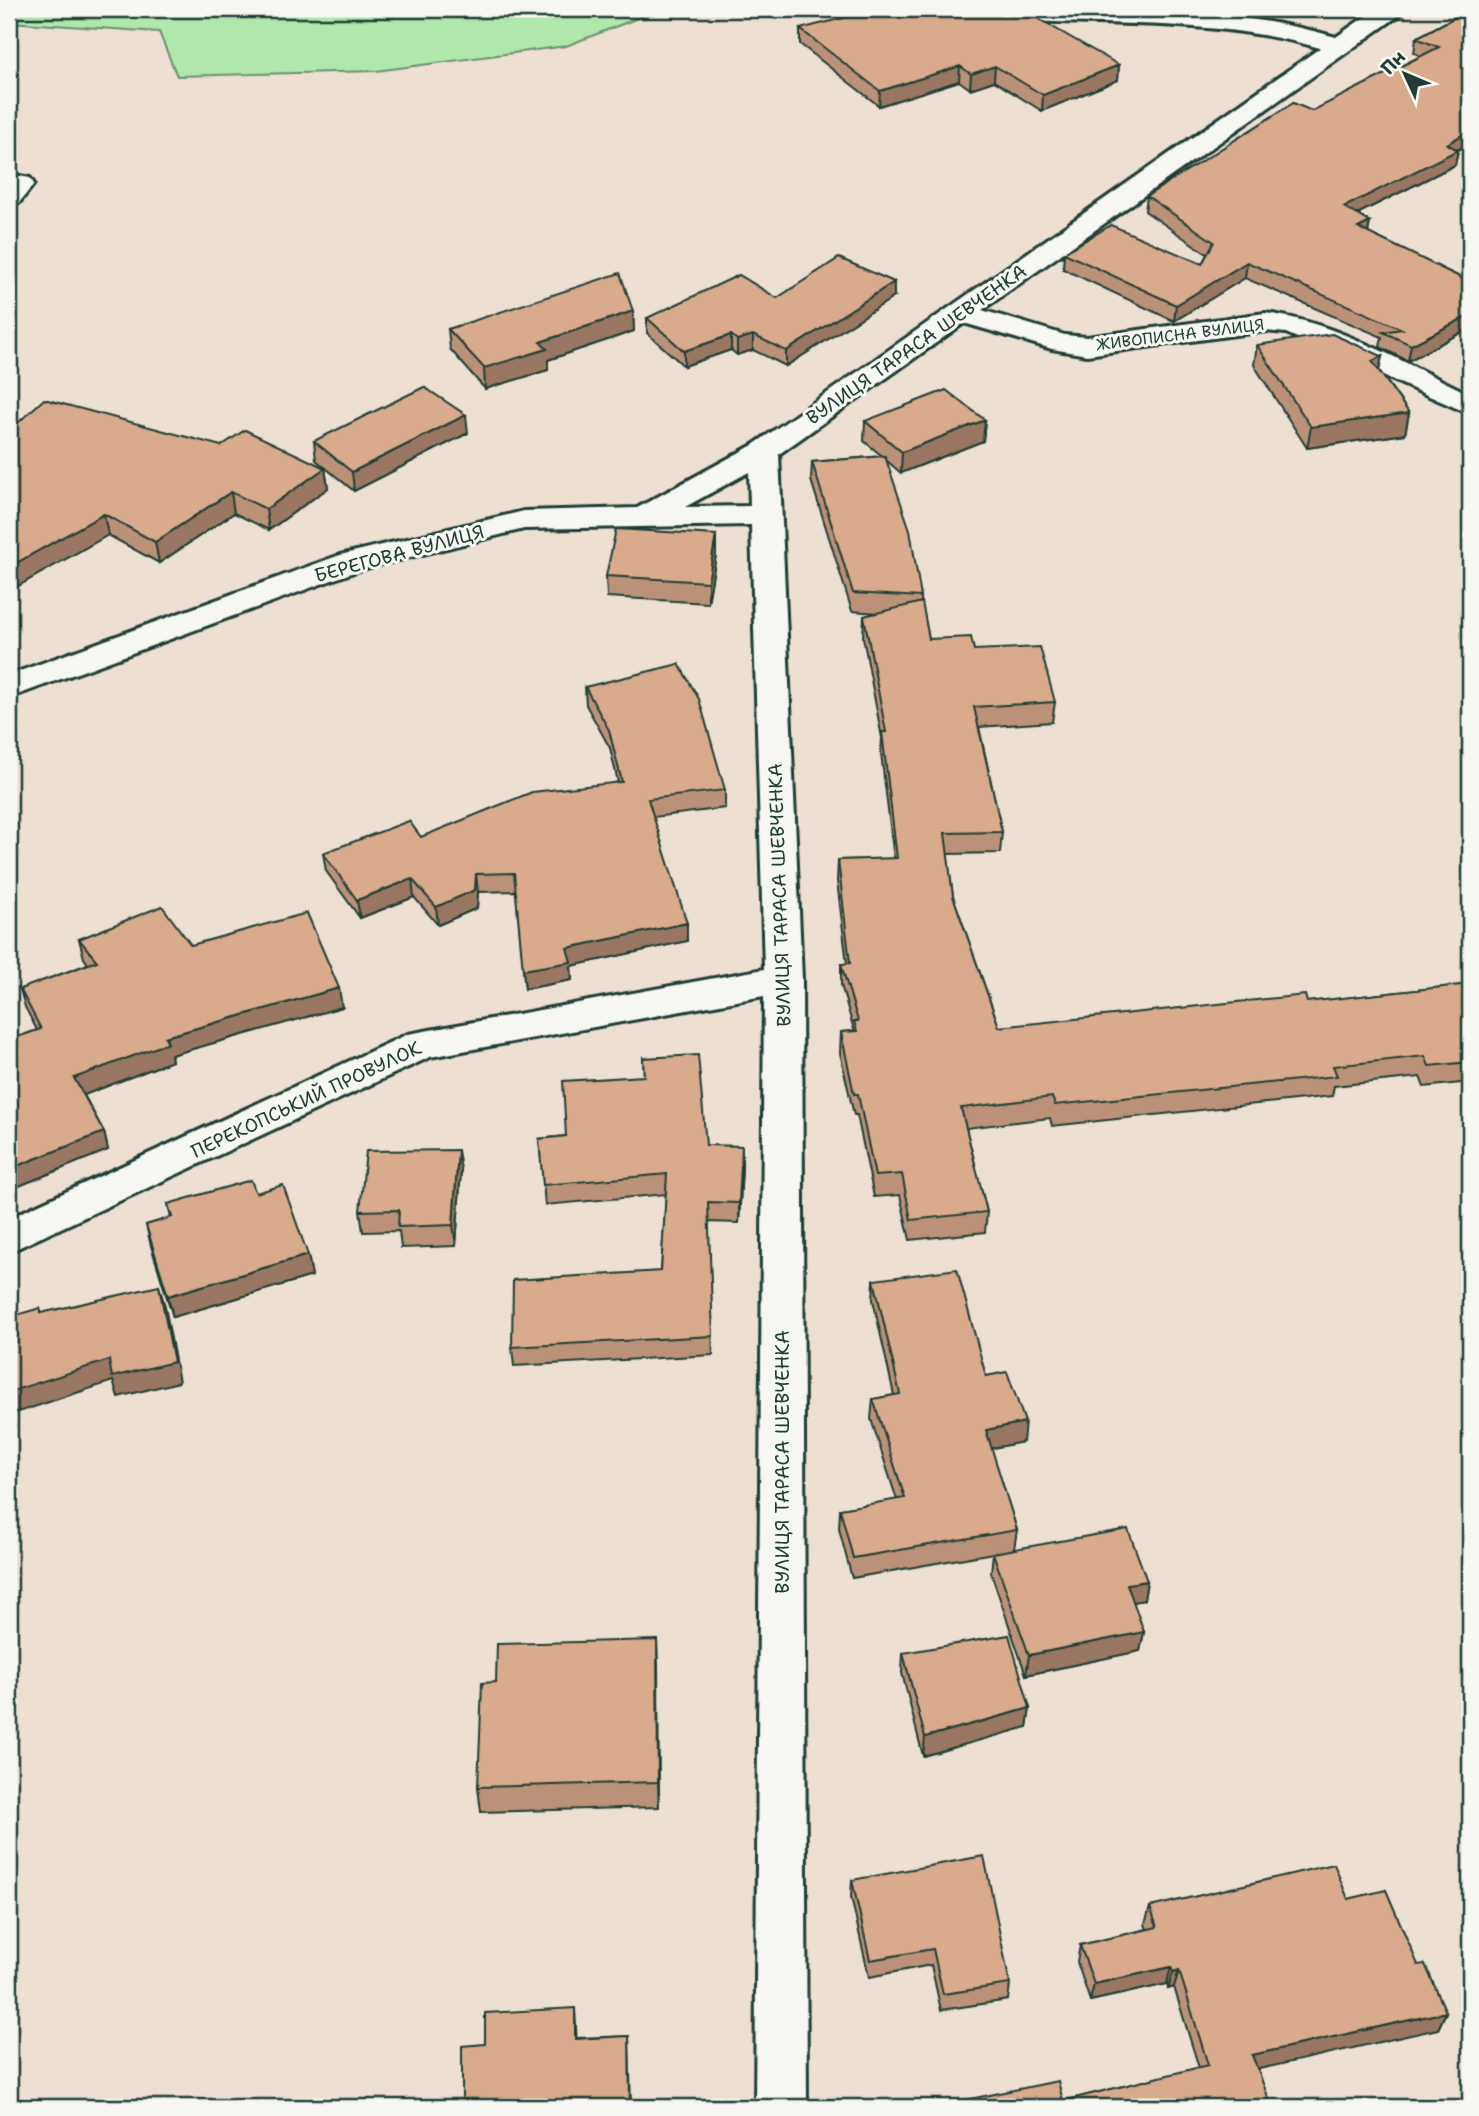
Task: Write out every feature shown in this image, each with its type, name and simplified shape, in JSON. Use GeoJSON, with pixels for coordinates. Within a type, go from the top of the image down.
{"type":"FeatureCollection","features":[{"type":"Feature","properties":{"kind":"street","name":"ВУЛИЦЯ ТАРАСА ШЕВЧЕНКА"},"geometry":{"type":"LineString","coordinates":[[781,2107],[783,979],[764,451],[1392,9]]}},
{"type":"Feature","properties":{"kind":"street"},"geometry":{"type":"LineString","coordinates":[[1023,14],[1213,20],[1287,31],[1339,46]]}},
{"type":"Feature","properties":{"kind":"street"},"geometry":{"type":"LineString","coordinates":[[9,182],[20,184],[9,197]]}},
{"type":"Feature","properties":{"kind":"street","name":"ЖИВОПИСНА ВУЛИЦЯ"},"geometry":{"type":"LineString","coordinates":[[960,313],[1062,343],[1087,346],[1265,322],[1290,325],[1315,333],[1470,405]]}},
{"type":"Feature","properties":{"kind":"street"},"geometry":{"type":"LineString","coordinates":[[642,518],[764,451]]}},
{"type":"Feature","properties":{"kind":"street","name":"БЕРЕГОВА ВУЛИЦЯ"},"geometry":{"type":"LineString","coordinates":[[9,687],[351,562],[524,520],[766,515]]}},
{"type":"Feature","properties":{"kind":"street","name":"ПЕРЕКОПСЬКИЙ ПРОВУЛОК"},"geometry":{"type":"LineString","coordinates":[[9,1236],[422,1044],[783,979]]}},
{"type":"Feature","properties":{"kind":"green space"},"geometry":{"type":"Polygon","coordinates":[[[9,9],[661,9],[566,46],[376,71],[177,76],[159,32],[9,22],[9,9]]]}},
{"type":"Feature","properties":{"kind":"building"},"geometry":{"type":"Polygon","coordinates":[[[879,9],[1021,9],[1119,65],[1043,95],[995,66],[971,74],[960,66],[880,91],[800,29],[879,9]]]}},
{"type":"Feature","properties":{"kind":"building"},"geometry":{"type":"Polygon","coordinates":[[[1470,9],[1470,130],[1447,144],[1458,150],[1344,207],[1370,222],[1358,228],[1470,282],[1470,315],[1411,345],[1383,332],[1402,329],[1247,262],[1176,305],[1064,253],[1111,225],[1202,264],[1214,242],[1147,196],[1293,103],[1312,111],[1439,47],[1416,38],[1470,9]]]}},
{"type":"Feature","properties":{"kind":"building"},"geometry":{"type":"Polygon","coordinates":[[[839,258],[894,282],[786,351],[753,335],[737,340],[731,335],[684,351],[647,318],[739,275],[777,298],[839,258]]]}},
{"type":"Feature","properties":{"kind":"building"},"geometry":{"type":"Polygon","coordinates":[[[620,273],[633,311],[540,342],[547,349],[484,368],[448,329],[620,273]]]}},
{"type":"Feature","properties":{"kind":"building"},"geometry":{"type":"Polygon","coordinates":[[[1332,334],[1382,356],[1372,361],[1409,413],[1311,427],[1257,345],[1332,334]]]}},
{"type":"Feature","properties":{"kind":"building"},"geometry":{"type":"Polygon","coordinates":[[[424,387],[466,415],[352,472],[314,441],[424,387]]]}},
{"type":"Feature","properties":{"kind":"building"},"geometry":{"type":"Polygon","coordinates":[[[946,390],[985,420],[902,452],[865,421],[946,390]]]}},
{"type":"Feature","properties":{"kind":"building"},"geometry":{"type":"Polygon","coordinates":[[[44,399],[221,446],[245,430],[325,468],[266,509],[231,492],[155,542],[104,514],[9,567],[9,431],[44,399]]]}},
{"type":"Feature","properties":{"kind":"building"},"geometry":{"type":"Polygon","coordinates":[[[885,456],[910,530],[921,597],[853,593],[812,462],[885,456]]]}},
{"type":"Feature","properties":{"kind":"building"},"geometry":{"type":"Polygon","coordinates":[[[616,529],[716,535],[708,582],[606,576],[616,529]]]}},
{"type":"Feature","properties":{"kind":"building"},"geometry":{"type":"Polygon","coordinates":[[[922,602],[929,639],[971,637],[974,650],[1040,647],[1055,702],[974,707],[1002,832],[945,833],[953,896],[999,1027],[1305,995],[1307,1002],[1470,984],[1470,1062],[1429,1066],[1425,1056],[1333,1066],[1337,1076],[1055,1105],[1052,1097],[961,1108],[987,1212],[911,1220],[902,1174],[875,1176],[858,1094],[854,1094],[841,1032],[857,1031],[854,1021],[858,1021],[841,964],[850,963],[838,860],[897,858],[882,732],[886,732],[864,616],[922,602]]]}},
{"type":"Feature","properties":{"kind":"building"},"geometry":{"type":"Polygon","coordinates":[[[679,664],[699,699],[725,790],[648,799],[687,923],[567,948],[571,962],[523,970],[514,873],[476,874],[475,890],[436,907],[412,879],[357,900],[323,853],[409,821],[421,837],[532,792],[622,782],[609,730],[585,687],[679,664]]]}},
{"type":"Feature","properties":{"kind":"building"},"geometry":{"type":"Polygon","coordinates":[[[162,906],[191,945],[307,913],[339,988],[165,1037],[168,1043],[74,1078],[104,1132],[9,1169],[9,1040],[41,1029],[20,989],[97,961],[79,939],[162,906]]]}},
{"type":"Feature","properties":{"kind":"building"},"geometry":{"type":"Polygon","coordinates":[[[698,1055],[706,1145],[742,1146],[739,1203],[708,1202],[713,1336],[512,1347],[513,1280],[661,1271],[667,1174],[543,1185],[539,1139],[566,1136],[563,1081],[644,1076],[643,1058],[698,1055]]]}},
{"type":"Feature","properties":{"kind":"building"},"geometry":{"type":"Polygon","coordinates":[[[458,1150],[453,1225],[398,1227],[399,1210],[360,1211],[366,1151],[458,1150]]]}},
{"type":"Feature","properties":{"kind":"building"},"geometry":{"type":"Polygon","coordinates":[[[251,1180],[256,1193],[283,1185],[308,1255],[168,1296],[146,1225],[172,1217],[168,1204],[251,1180]]]}},
{"type":"Feature","properties":{"kind":"building"},"geometry":{"type":"Polygon","coordinates":[[[957,1269],[986,1376],[1007,1372],[1025,1422],[986,1430],[1017,1530],[853,1558],[840,1509],[905,1498],[873,1399],[900,1394],[874,1280],[957,1269]]]}},
{"type":"Feature","properties":{"kind":"building"},"geometry":{"type":"Polygon","coordinates":[[[159,1286],[174,1362],[112,1377],[109,1360],[9,1392],[9,1312],[10,1317],[40,1308],[41,1313],[159,1286]]]}},
{"type":"Feature","properties":{"kind":"building"},"geometry":{"type":"Polygon","coordinates":[[[1128,1529],[1147,1581],[1127,1584],[1144,1632],[1029,1655],[993,1553],[1128,1529]]]}},
{"type":"Feature","properties":{"kind":"building"},"geometry":{"type":"Polygon","coordinates":[[[1009,1635],[1030,1708],[925,1737],[903,1653],[1009,1635]]]}},
{"type":"Feature","properties":{"kind":"building"},"geometry":{"type":"Polygon","coordinates":[[[657,1640],[658,1782],[478,1787],[482,1683],[496,1682],[497,1644],[657,1640]]]}},
{"type":"Feature","properties":{"kind":"building"},"geometry":{"type":"Polygon","coordinates":[[[984,1856],[1010,1984],[943,1994],[933,1949],[870,1960],[852,1880],[984,1856]]]}},
{"type":"Feature","properties":{"kind":"building"},"geometry":{"type":"Polygon","coordinates":[[[1334,1864],[1348,1899],[1386,1890],[1418,1965],[1425,1964],[1446,2012],[1252,2055],[1272,2107],[931,2107],[1058,2081],[1063,2101],[1208,2065],[1179,1970],[1173,1972],[1171,1967],[1094,1984],[1080,1945],[1157,1927],[1150,1907],[1334,1864]]]}},
{"type":"Feature","properties":{"kind":"building"},"geometry":{"type":"Polygon","coordinates":[[[575,2008],[575,2039],[629,2036],[630,2105],[462,2107],[462,2046],[485,2044],[485,2013],[575,2008]]]}}]}
